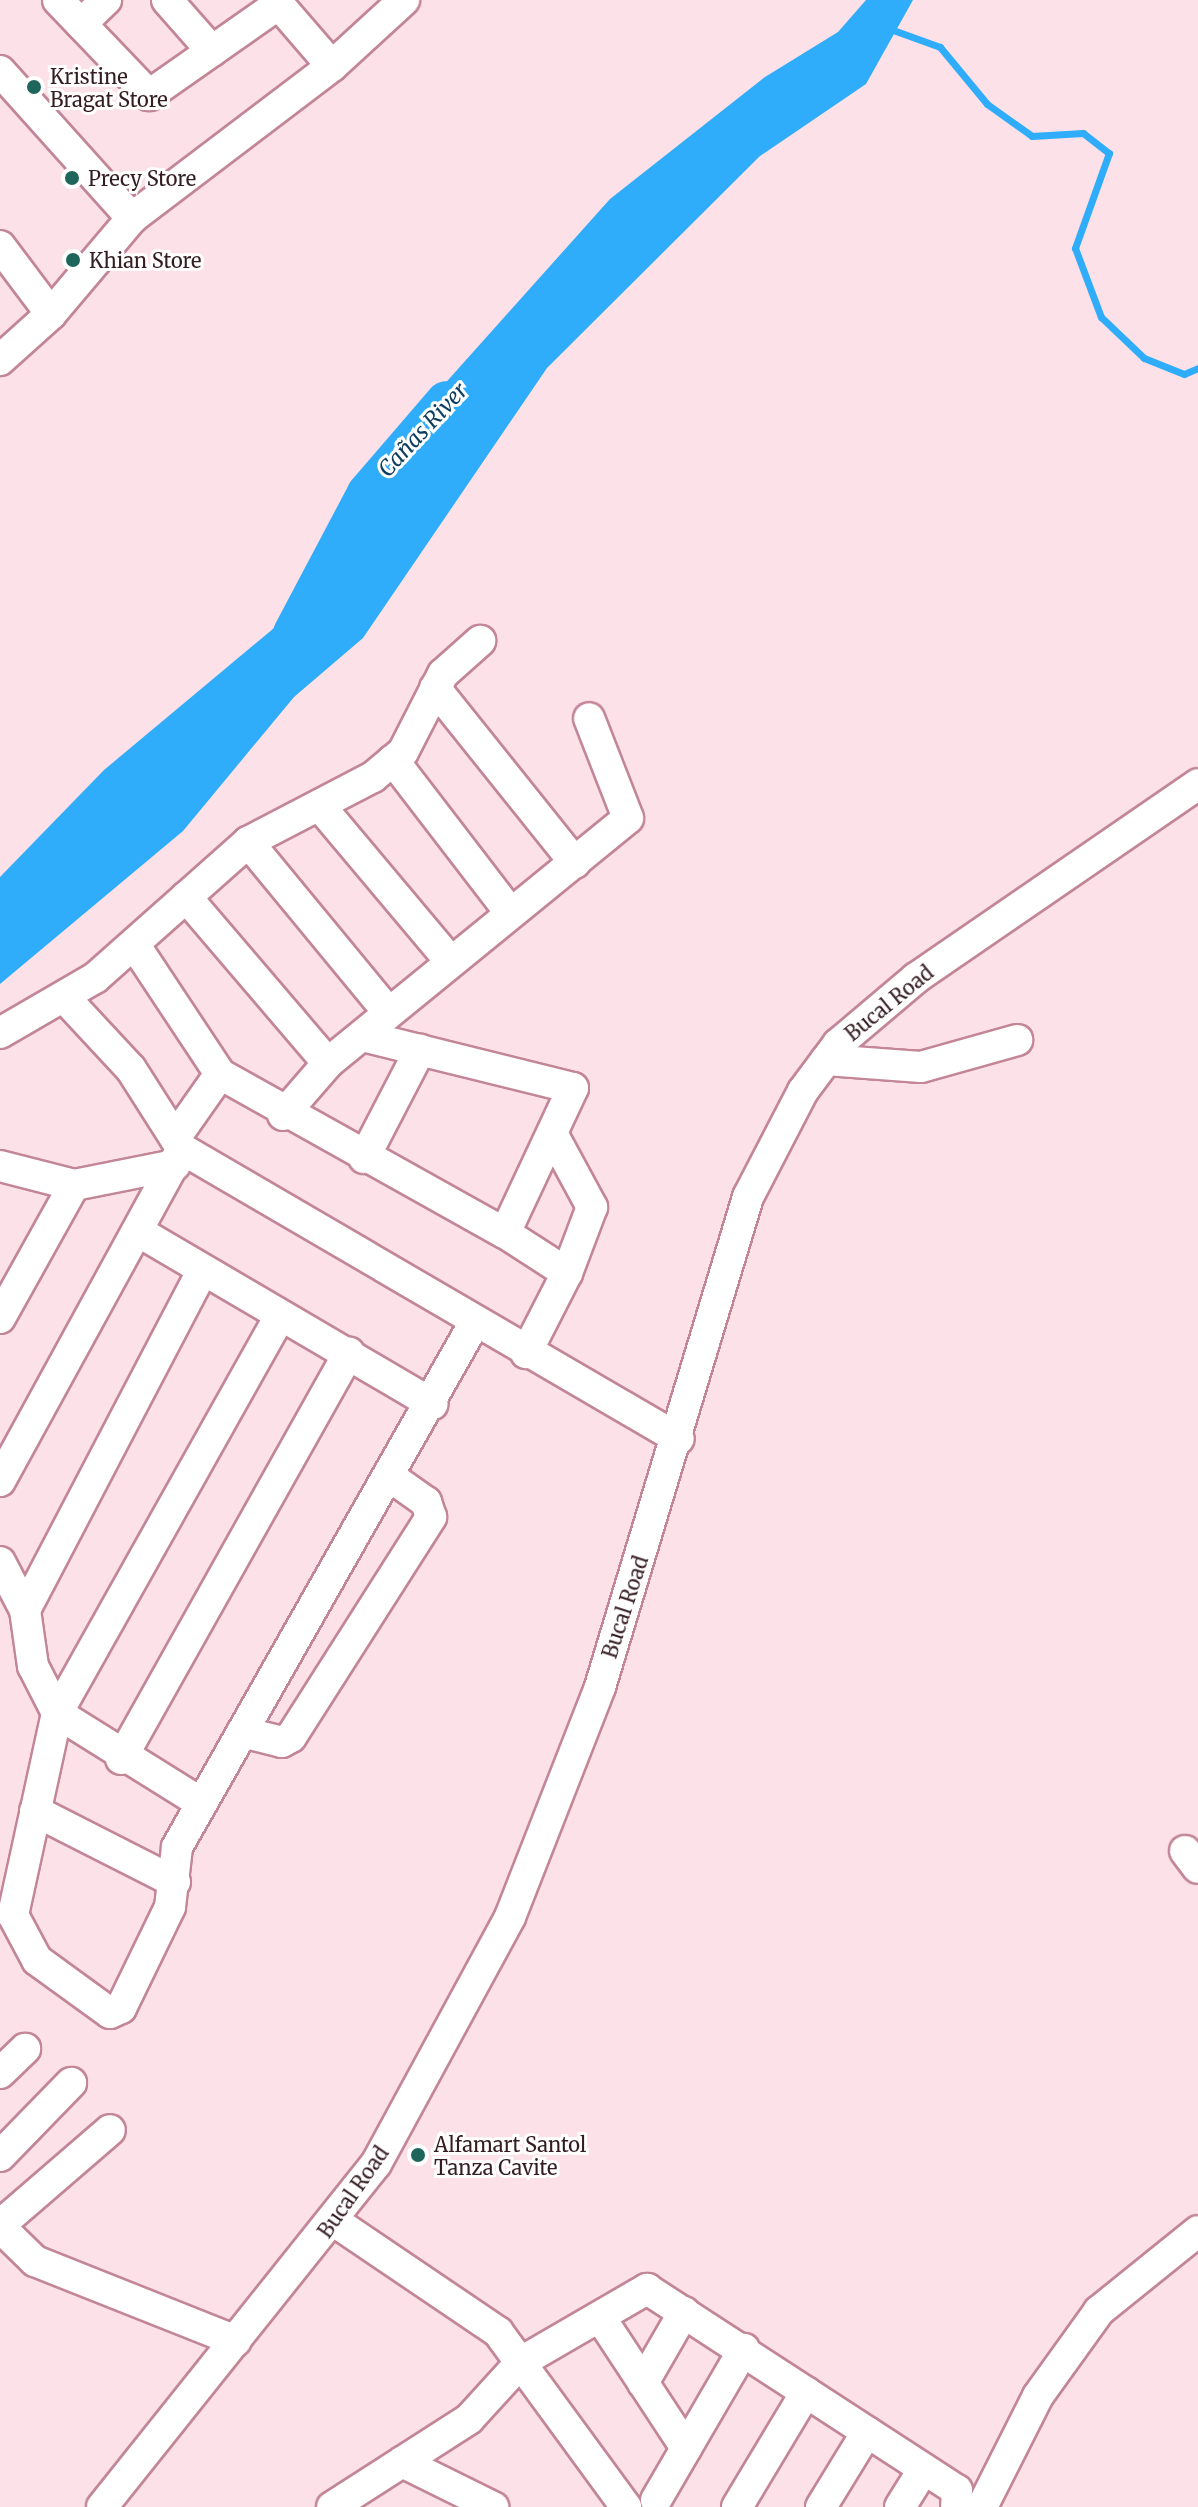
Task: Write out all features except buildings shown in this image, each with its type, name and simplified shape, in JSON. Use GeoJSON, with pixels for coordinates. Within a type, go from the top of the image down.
{"type":"FeatureCollection","features":[{"type":"Feature","properties":{"kind":"street"},"geometry":{"type":"LineString","coordinates":[[58,0],[149,95],[277,2],[332,66]]}},
{"type":"Feature","properties":{"kind":"street"},"geometry":{"type":"LineString","coordinates":[[81,24],[106,0]]}},
{"type":"Feature","properties":{"kind":"street"},"geometry":{"type":"LineString","coordinates":[[167,0],[212,51]]}},
{"type":"Feature","properties":{"kind":"street"},"geometry":{"type":"LineString","coordinates":[[0,360],[51,314],[132,218],[332,66],[404,0]]}},
{"type":"Feature","properties":{"kind":"street"},"geometry":{"type":"LineString","coordinates":[[0,71],[132,218]]}},
{"type":"Feature","properties":{"kind":"street"},"geometry":{"type":"LineString","coordinates":[[0,246],[51,314]]}},
{"type":"Feature","properties":{"kind":"street"},"geometry":{"type":"LineString","coordinates":[[0,1033],[64,997],[134,944],[248,842],[320,806],[393,760],[435,688],[480,641]]}},
{"type":"Feature","properties":{"kind":"street"},"geometry":{"type":"LineString","coordinates":[[435,688],[575,863]]}},
{"type":"Feature","properties":{"kind":"street"},"geometry":{"type":"LineString","coordinates":[[283,1115],[328,1063],[509,911],[575,863],[628,818],[589,718]]}},
{"type":"Feature","properties":{"kind":"street"},"geometry":{"type":"LineString","coordinates":[[393,760],[509,911]]}},
{"type":"Feature","properties":{"kind":"street","name":"Bucal Road"},"geometry":{"type":"LineString","coordinates":[[102,2507],[334,2221],[376,2164],[510,1917],[600,1687],[679,1439],[748,1197],[826,1060],[916,978],[1198,784]]}},
{"type":"Feature","properties":{"kind":"street"},"geometry":{"type":"LineString","coordinates":[[320,806],[449,960]]}},
{"type":"Feature","properties":{"kind":"street"},"geometry":{"type":"LineString","coordinates":[[248,842],[388,1012]]}},
{"type":"Feature","properties":{"kind":"street"},"geometry":{"type":"LineString","coordinates":[[186,897],[328,1063]]}},
{"type":"Feature","properties":{"kind":"street"},"geometry":{"type":"LineString","coordinates":[[134,944],[220,1074],[283,1115],[505,1233],[567,1273]]}},
{"type":"Feature","properties":{"kind":"street"},"geometry":{"type":"LineString","coordinates":[[64,997],[131,1069],[177,1151],[679,1439]]}},
{"type":"Feature","properties":{"kind":"street"},"geometry":{"type":"LineString","coordinates":[[363,1036],[573,1088],[554,1137],[505,1233]]}},
{"type":"Feature","properties":{"kind":"street"},"geometry":{"type":"LineString","coordinates":[[826,1060],[921,1067],[1017,1040]]}},
{"type":"Feature","properties":{"kind":"street"},"geometry":{"type":"LineString","coordinates":[[364,1158],[420,1050]]}},
{"type":"Feature","properties":{"kind":"street"},"geometry":{"type":"LineString","coordinates":[[0,1481],[141,1233],[177,1151],[220,1074]]}},
{"type":"Feature","properties":{"kind":"street"},"geometry":{"type":"LineString","coordinates":[[526,1353],[567,1273],[592,1207],[554,1137]]}},
{"type":"Feature","properties":{"kind":"street"},"geometry":{"type":"LineString","coordinates":[[0,1166],[74,1185],[177,1151]]}},
{"type":"Feature","properties":{"kind":"street"},"geometry":{"type":"LineString","coordinates":[[0,1318],[74,1185]]}},
{"type":"Feature","properties":{"kind":"street"},"geometry":{"type":"LineString","coordinates":[[141,1233],[433,1404]]}},
{"type":"Feature","properties":{"kind":"street"},"geometry":{"type":"LineString","coordinates":[[25,1610],[202,1271]]}},
{"type":"Feature","properties":{"kind":"street"},"geometry":{"type":"LineString","coordinates":[[280,1316],[57,1713],[13,1915],[37,1960],[98,2009],[121,2008],[175,1882],[177,1847],[392,1478],[475,1322]]}},
{"type":"Feature","properties":{"kind":"street"},"geometry":{"type":"LineString","coordinates":[[121,1759],[349,1353]]}},
{"type":"Feature","properties":{"kind":"street"},"geometry":{"type":"LineString","coordinates":[[242,1732],[282,1742],[291,1737],[431,1517],[426,1502],[392,1478]]}},
{"type":"Feature","properties":{"kind":"street"},"geometry":{"type":"LineString","coordinates":[[0,1562],[25,1610],[33,1666],[57,1713],[121,1759],[201,1803]]}},
{"type":"Feature","properties":{"kind":"street"},"geometry":{"type":"LineString","coordinates":[[35,1811],[175,1882]]}},
{"type":"Feature","properties":{"kind":"street"},"geometry":{"type":"LineString","coordinates":[[0,2073],[25,2049]]}},
{"type":"Feature","properties":{"kind":"street"},"geometry":{"type":"LineString","coordinates":[[0,2156],[71,2083]]}},
{"type":"Feature","properties":{"kind":"street"},"geometry":{"type":"LineString","coordinates":[[110,2130],[0,2226],[35,2261],[236,2341]]}},
{"type":"Feature","properties":{"kind":"street"},"geometry":{"type":"LineString","coordinates":[[334,2221],[483,2317],[521,2362],[626,2507]]}},
{"type":"Feature","properties":{"kind":"street"},"geometry":{"type":"LineString","coordinates":[[982,2507],[1038,2396],[1099,2311],[1198,2231]]}},
{"type":"Feature","properties":{"kind":"street"},"geometry":{"type":"LineString","coordinates":[[332,2507],[469,2419],[521,2362],[647,2289],[744,2349],[957,2490],[956,2507]]}},
{"type":"Feature","properties":{"kind":"street"},"geometry":{"type":"LineString","coordinates":[[643,2383],[684,2312]]}},
{"type":"Feature","properties":{"kind":"street"},"geometry":{"type":"LineString","coordinates":[[600,2317],[686,2448]]}},
{"type":"Feature","properties":{"kind":"street"},"geometry":{"type":"LineString","coordinates":[[657,2505],[686,2448],[744,2349]]}},
{"type":"Feature","properties":{"kind":"street"},"geometry":{"type":"LineString","coordinates":[[737,2507],[806,2392]]}},
{"type":"Feature","properties":{"kind":"street"},"geometry":{"type":"LineString","coordinates":[[821,2507],[867,2432]]}},
{"type":"Feature","properties":{"kind":"street"},"geometry":{"type":"LineString","coordinates":[[402,2462],[493,2507]]}},
{"type":"Feature","properties":{"kind":"street"},"geometry":{"type":"LineString","coordinates":[[900,2507],[923,2470]]}},
{"type":"Feature","properties":{"kind":"water","name":"Cañas River"},"geometry":{"type":"Polygon","coordinates":[[[866,0],[913,0],[866,84],[760,156],[547,368],[363,638],[294,697],[183,831],[0,984],[0,877],[104,770],[328,583],[432,398],[610,199],[765,77],[838,32],[866,0]]]}},
{"type":"Feature","properties":{"kind":"waterway"},"geometry":{"type":"LineString","coordinates":[[893,30],[940,47],[987,104],[1032,136],[1083,133],[1109,153],[1075,248],[1101,317],[1144,358],[1184,374],[1198,368]]}},
{"type":"Feature","properties":{"kind":"waterway","name":"Cañas River"},"geometry":{"type":"LineString","coordinates":[[293,633],[367,493],[446,401]]}},
{"type":"Feature","properties":{"kind":"place","name":"Kristine Bragat Store"},"geometry":{"type":"Point","coordinates":[34,87]}},
{"type":"Feature","properties":{"kind":"place","name":"Precy Store"},"geometry":{"type":"Point","coordinates":[72,178]}},
{"type":"Feature","properties":{"kind":"place","name":"Khian Store"},"geometry":{"type":"Point","coordinates":[73,260]}},
{"type":"Feature","properties":{"kind":"place","name":"Alfamart Santol Tanza Cavite"},"geometry":{"type":"Point","coordinates":[418,2155]}}]}
